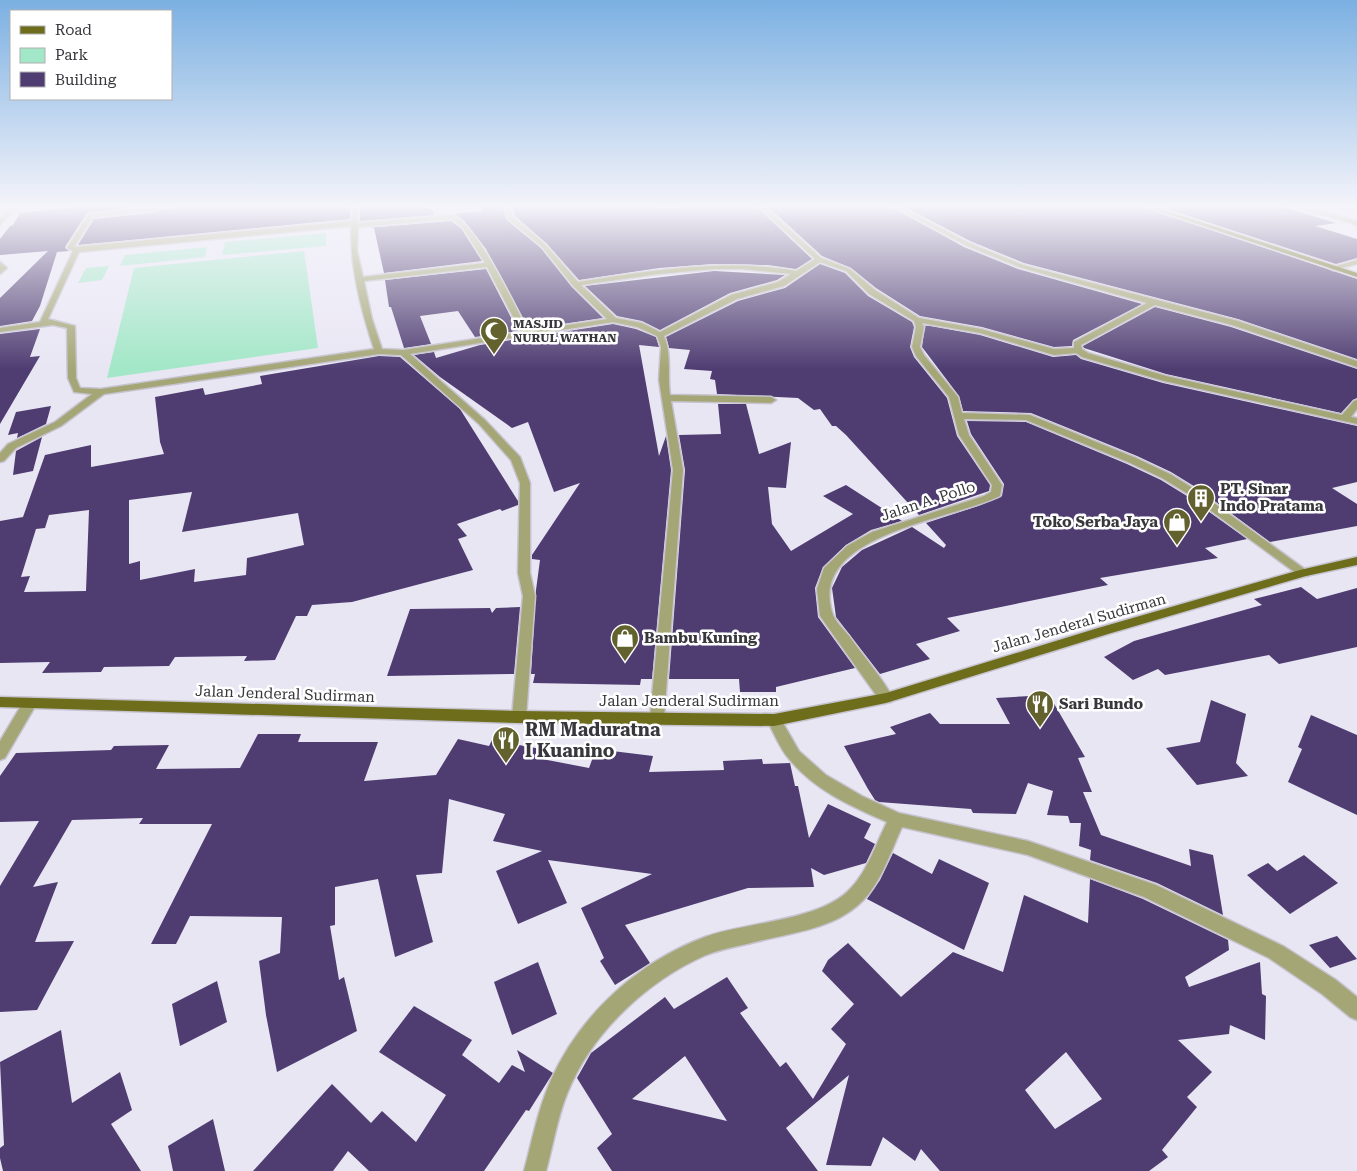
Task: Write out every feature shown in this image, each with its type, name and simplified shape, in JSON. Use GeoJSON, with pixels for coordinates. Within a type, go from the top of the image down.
{"type":"FeatureCollection","features":[{"type":"Feature","properties":{"kind":"main road"},"geometry":{"type":"LineString","coordinates":[[1308,260],[1357,275]]}},
{"type":"Feature","properties":{"kind":"main road","name":"Jalan Jenderal Sudirman"},"geometry":{"type":"LineString","coordinates":[[0,702],[519,717],[774,720],[886,698],[1103,631],[1304,573],[1357,561]]}},
{"type":"Feature","properties":{"kind":"street"},"geometry":{"type":"LineString","coordinates":[[72,260],[43,321],[71,326],[72,378],[77,390],[101,392],[380,351],[403,353],[613,320],[638,325],[660,335],[665,347],[663,380],[678,470],[657,718]]}},
{"type":"Feature","properties":{"kind":"street"},"geometry":{"type":"LineString","coordinates":[[356,260],[362,279],[368,319],[380,351]]}},
{"type":"Feature","properties":{"kind":"street"},"geometry":{"type":"LineString","coordinates":[[486,260],[525,333]]}},
{"type":"Feature","properties":{"kind":"street"},"geometry":{"type":"LineString","coordinates":[[555,260],[576,284],[613,320]]}},
{"type":"Feature","properties":{"kind":"street"},"geometry":{"type":"LineString","coordinates":[[660,335],[734,297],[781,284],[818,260]]}},
{"type":"Feature","properties":{"kind":"street"},"geometry":{"type":"LineString","coordinates":[[821,260],[848,270],[872,292],[917,320],[980,331],[1054,352],[1078,350],[1104,362],[1128,369],[1357,421]]}},
{"type":"Feature","properties":{"kind":"street"},"geometry":{"type":"LineString","coordinates":[[1005,260],[1021,266],[1235,323],[1357,364]]}},
{"type":"Feature","properties":{"kind":"street"},"geometry":{"type":"LineString","coordinates":[[1333,268],[1357,262]]}},
{"type":"Feature","properties":{"kind":"street"},"geometry":{"type":"LineString","coordinates":[[0,264],[4,268],[0,272]]}},
{"type":"Feature","properties":{"kind":"street"},"geometry":{"type":"LineString","coordinates":[[362,279],[489,265]]}},
{"type":"Feature","properties":{"kind":"street"},"geometry":{"type":"LineString","coordinates":[[576,284],[703,268],[752,268],[796,273]]}},
{"type":"Feature","properties":{"kind":"street"},"geometry":{"type":"LineString","coordinates":[[1078,350],[1077,344],[1154,302]]}},
{"type":"Feature","properties":{"kind":"street","name":"Jalan A. Pollo"},"geometry":{"type":"LineString","coordinates":[[886,698],[827,616],[823,589],[830,568],[851,549],[876,534],[996,494],[997,485],[964,435],[961,416],[954,397],[920,356],[916,347],[920,327],[917,320]]}},
{"type":"Feature","properties":{"kind":"street"},"geometry":{"type":"LineString","coordinates":[[0,330],[52,323]]}},
{"type":"Feature","properties":{"kind":"street"},"geometry":{"type":"LineString","coordinates":[[403,353],[487,428],[516,459],[526,483],[524,573],[528,596],[519,717]]}},
{"type":"Feature","properties":{"kind":"street"},"geometry":{"type":"LineString","coordinates":[[0,459],[12,446],[58,424],[101,392]]}},
{"type":"Feature","properties":{"kind":"street"},"geometry":{"type":"LineString","coordinates":[[667,398],[771,400]]}},
{"type":"Feature","properties":{"kind":"street"},"geometry":{"type":"LineString","coordinates":[[1345,418],[1357,404]]}},
{"type":"Feature","properties":{"kind":"street"},"geometry":{"type":"LineString","coordinates":[[961,416],[1027,417],[1132,460],[1166,476],[1192,492],[1304,573]]}},
{"type":"Feature","properties":{"kind":"street"},"geometry":{"type":"LineString","coordinates":[[0,446],[12,446]]}},
{"type":"Feature","properties":{"kind":"street"},"geometry":{"type":"LineString","coordinates":[[0,754],[30,703]]}},
{"type":"Feature","properties":{"kind":"street"},"geometry":{"type":"LineString","coordinates":[[774,720],[794,755],[820,780],[897,819],[1028,848],[1150,891],[1276,952],[1329,987],[1357,1010]]}},
{"type":"Feature","properties":{"kind":"street"},"geometry":{"type":"LineString","coordinates":[[535,1171],[559,1088],[583,1043],[613,1008],[663,968],[700,948],[802,923],[827,914],[851,900],[873,869],[897,819]]}},
{"type":"Feature","properties":{"kind":"green space"},"geometry":{"type":"Polygon","coordinates":[[[123,260],[180,260],[120,266],[123,260]]]}},
{"type":"Feature","properties":{"kind":"green space"},"geometry":{"type":"Polygon","coordinates":[[[218,260],[305,260],[318,348],[107,378],[134,268],[218,260]]]}},
{"type":"Feature","properties":{"kind":"green space"},"geometry":{"type":"Polygon","coordinates":[[[109,266],[102,280],[78,283],[86,268],[109,266]]]}},
{"type":"Feature","properties":{"kind":"building"},"geometry":{"type":"Polygon","coordinates":[[[39,260],[55,260],[40,306],[32,321],[0,326],[0,298],[39,260]]]}},
{"type":"Feature","properties":{"kind":"building"},"geometry":{"type":"Polygon","coordinates":[[[381,260],[482,261],[384,273],[381,260]]]}},
{"type":"Feature","properties":{"kind":"building"},"geometry":{"type":"Polygon","coordinates":[[[492,260],[550,260],[572,287],[603,318],[529,329],[492,260]]]}},
{"type":"Feature","properties":{"kind":"building"},"geometry":{"type":"Polygon","coordinates":[[[561,260],[811,260],[796,269],[768,265],[714,264],[659,268],[579,280],[561,260]]]}},
{"type":"Feature","properties":{"kind":"building"},"geometry":{"type":"Polygon","coordinates":[[[831,260],[995,260],[1018,269],[1142,304],[1073,340],[1072,346],[1054,347],[982,327],[920,316],[876,288],[851,268],[831,260]]]}},
{"type":"Feature","properties":{"kind":"building"},"geometry":{"type":"Polygon","coordinates":[[[1016,260],[1300,260],[1357,279],[1357,359],[1238,319],[1016,260]]]}},
{"type":"Feature","properties":{"kind":"building"},"geometry":{"type":"Polygon","coordinates":[[[1323,260],[1351,260],[1336,264],[1323,260]]]}},
{"type":"Feature","properties":{"kind":"building"},"geometry":{"type":"Polygon","coordinates":[[[820,264],[845,273],[868,296],[912,322],[914,327],[910,347],[914,357],[947,398],[957,436],[990,485],[989,491],[919,515],[846,435],[836,426],[832,426],[820,409],[814,410],[798,398],[717,394],[715,380],[710,379],[712,371],[684,369],[690,350],[669,348],[666,337],[738,301],[785,288],[820,264]]]}},
{"type":"Feature","properties":{"kind":"building"},"geometry":{"type":"Polygon","coordinates":[[[486,269],[518,331],[475,337],[458,311],[420,316],[431,344],[404,348],[391,307],[389,307],[385,280],[486,269]]]}},
{"type":"Feature","properties":{"kind":"building"},"geometry":{"type":"Polygon","coordinates":[[[714,271],[785,275],[777,280],[730,293],[660,330],[642,321],[617,316],[585,286],[714,271]]]}},
{"type":"Feature","properties":{"kind":"building"},"geometry":{"type":"Polygon","coordinates":[[[1155,307],[1231,327],[1357,369],[1357,398],[1341,413],[1166,374],[1084,348],[1083,346],[1155,307]]]}},
{"type":"Feature","properties":{"kind":"building"},"geometry":{"type":"Polygon","coordinates":[[[613,324],[636,329],[656,337],[659,347],[639,345],[659,456],[666,436],[671,470],[652,679],[641,679],[640,685],[533,683],[535,674],[531,674],[536,590],[540,560],[532,559],[532,555],[580,483],[554,492],[528,422],[512,428],[440,377],[414,355],[434,352],[436,358],[480,345],[613,324]]]}},
{"type":"Feature","properties":{"kind":"building"},"geometry":{"type":"Polygon","coordinates":[[[925,325],[980,335],[1053,357],[1076,355],[1081,359],[1163,383],[1357,426],[1357,482],[1332,488],[1357,504],[1357,526],[1270,542],[1197,488],[1171,472],[1137,456],[1031,413],[963,411],[959,396],[922,347],[925,325]]]}},
{"type":"Feature","properties":{"kind":"building"},"geometry":{"type":"Polygon","coordinates":[[[40,329],[30,357],[40,356],[0,424],[0,334],[40,329]]]}},
{"type":"Feature","properties":{"kind":"building"},"geometry":{"type":"Polygon","coordinates":[[[379,356],[400,357],[460,409],[518,501],[518,505],[502,511],[500,509],[457,524],[467,536],[458,539],[473,570],[352,602],[312,605],[307,616],[296,616],[275,660],[244,661],[247,656],[175,657],[169,666],[104,667],[101,672],[42,673],[50,662],[0,663],[0,521],[23,517],[45,455],[91,445],[91,467],[164,454],[160,442],[155,397],[203,388],[205,395],[262,384],[260,376],[379,356]],[[192,492],[129,500],[129,564],[140,561],[140,580],[195,569],[194,582],[246,575],[247,558],[304,545],[298,513],[182,532],[192,492]],[[89,510],[49,515],[45,528],[36,529],[21,577],[30,576],[24,592],[86,591],[89,510]]]}},
{"type":"Feature","properties":{"kind":"building"},"geometry":{"type":"Polygon","coordinates":[[[718,404],[746,404],[759,454],[791,442],[786,488],[768,487],[772,524],[791,551],[853,514],[823,496],[846,485],[902,521],[871,530],[846,545],[823,567],[815,588],[818,617],[855,668],[776,687],[776,692],[740,692],[739,679],[669,679],[685,470],[679,435],[721,434],[718,404]]]}},
{"type":"Feature","properties":{"kind":"building"},"geometry":{"type":"Polygon","coordinates":[[[51,406],[46,424],[17,438],[18,433],[8,435],[16,412],[51,406]]]}},
{"type":"Feature","properties":{"kind":"building"},"geometry":{"type":"Polygon","coordinates":[[[967,421],[1026,422],[1127,464],[1161,480],[1187,496],[1247,539],[1205,548],[1218,558],[1100,578],[1108,585],[947,618],[960,631],[916,644],[930,659],[880,674],[836,617],[832,588],[842,567],[862,550],[912,527],[944,548],[946,545],[926,523],[1002,496],[1004,484],[971,434],[967,421]]]}},
{"type":"Feature","properties":{"kind":"building"},"geometry":{"type":"Polygon","coordinates":[[[42,437],[33,471],[13,475],[16,451],[42,437]]]}},
{"type":"Feature","properties":{"kind":"building"},"geometry":{"type":"Polygon","coordinates":[[[1301,587],[1317,599],[1357,588],[1357,647],[1279,664],[1269,655],[1165,675],[1158,669],[1133,680],[1104,657],[1134,641],[1262,605],[1254,599],[1301,587]]]}},
{"type":"Feature","properties":{"kind":"building"},"geometry":{"type":"Polygon","coordinates":[[[520,607],[514,674],[387,676],[410,609],[490,608],[492,613],[496,608],[520,607]]]}},
{"type":"Feature","properties":{"kind":"building"},"geometry":{"type":"Polygon","coordinates":[[[1049,695],[1085,757],[1078,758],[1092,792],[1083,792],[1101,835],[1191,866],[1189,849],[1213,855],[1223,915],[1157,883],[1090,860],[1091,850],[1079,846],[1081,823],[1070,823],[1068,816],[1047,815],[1053,791],[1028,783],[1016,814],[973,813],[971,809],[879,802],[875,800],[868,789],[844,746],[896,734],[890,727],[930,713],[940,724],[1010,724],[996,698],[1049,695]]]}},
{"type":"Feature","properties":{"kind":"building"},"geometry":{"type":"Polygon","coordinates":[[[1211,700],[1246,714],[1236,763],[1248,776],[1197,785],[1166,748],[1200,742],[1211,700]]]}},
{"type":"Feature","properties":{"kind":"building"},"geometry":{"type":"Polygon","coordinates":[[[1311,715],[1357,735],[1357,815],[1288,782],[1302,749],[1298,747],[1311,715]]]}},
{"type":"Feature","properties":{"kind":"building"},"geometry":{"type":"Polygon","coordinates":[[[258,734],[301,734],[298,742],[378,742],[364,781],[436,775],[458,739],[489,746],[492,740],[541,749],[537,758],[589,768],[596,749],[653,756],[649,772],[724,770],[723,761],[762,759],[763,764],[790,763],[795,786],[798,786],[809,838],[828,804],[871,824],[864,838],[875,844],[866,863],[824,875],[811,868],[814,887],[748,888],[625,925],[650,963],[615,985],[600,961],[604,958],[581,908],[652,874],[548,860],[567,903],[518,924],[496,871],[542,851],[493,841],[505,814],[449,799],[442,873],[416,875],[433,942],[395,957],[378,879],[335,887],[335,925],[330,926],[339,980],[344,977],[357,1031],[277,1072],[266,1015],[259,961],[280,953],[282,917],[190,916],[176,944],[151,944],[212,824],[139,824],[143,818],[72,820],[33,887],[58,882],[35,942],[74,941],[37,1010],[0,1012],[0,886],[39,821],[0,822],[0,776],[16,753],[111,750],[114,746],[169,745],[156,769],[240,768],[258,734]]]}},
{"type":"Feature","properties":{"kind":"building"},"geometry":{"type":"Polygon","coordinates":[[[893,853],[932,874],[939,859],[989,883],[964,950],[867,899],[880,880],[893,853]]]}},
{"type":"Feature","properties":{"kind":"building"},"geometry":{"type":"Polygon","coordinates":[[[1304,855],[1338,883],[1290,914],[1247,875],[1268,863],[1277,871],[1304,855]]]}},
{"type":"Feature","properties":{"kind":"building"},"geometry":{"type":"Polygon","coordinates":[[[1090,879],[1143,899],[1228,940],[1229,950],[1185,977],[1189,987],[1260,962],[1262,994],[1266,996],[1265,1040],[1230,1025],[1229,1034],[1178,1040],[1212,1072],[1187,1097],[1197,1107],[1162,1150],[1168,1157],[1149,1171],[940,1171],[921,1149],[915,1161],[883,1137],[871,1166],[826,1165],[849,1075],[786,1128],[818,1171],[612,1171],[597,1148],[612,1134],[577,1078],[591,1053],[665,997],[674,1009],[727,977],[748,1008],[740,1013],[780,1067],[786,1062],[813,1099],[846,1044],[831,1029],[854,1004],[822,971],[828,960],[848,943],[901,997],[953,952],[1003,972],[1024,895],[1088,923],[1090,879]],[[1066,1052],[1025,1090],[1055,1129],[1102,1099],[1066,1052]],[[685,1056],[632,1099],[727,1121],[685,1056]]]}},
{"type":"Feature","properties":{"kind":"building"},"geometry":{"type":"Polygon","coordinates":[[[1337,936],[1357,959],[1330,968],[1309,945],[1337,936]]]}},
{"type":"Feature","properties":{"kind":"building"},"geometry":{"type":"Polygon","coordinates":[[[538,962],[557,1014],[512,1035],[494,982],[538,962]]]}},
{"type":"Feature","properties":{"kind":"building"},"geometry":{"type":"Polygon","coordinates":[[[217,981],[227,1022],[180,1046],[172,1004],[217,981]]]}},
{"type":"Feature","properties":{"kind":"building"},"geometry":{"type":"Polygon","coordinates":[[[414,1006],[472,1040],[462,1055],[499,1083],[512,1065],[525,1072],[517,1050],[553,1073],[529,1111],[526,1110],[484,1171],[369,1171],[348,1151],[333,1171],[253,1171],[332,1084],[371,1123],[382,1111],[416,1142],[446,1095],[379,1052],[414,1006]]]}},
{"type":"Feature","properties":{"kind":"building"},"geometry":{"type":"Polygon","coordinates":[[[61,1030],[72,1103],[120,1072],[132,1110],[111,1124],[141,1171],[3,1171],[0,1158],[0,1148],[4,1145],[0,1062],[61,1030]]]}},
{"type":"Feature","properties":{"kind":"building"},"geometry":{"type":"Polygon","coordinates":[[[213,1119],[225,1171],[173,1171],[168,1146],[213,1119]]]}},
{"type":"Feature","properties":{"kind":"place","name":"MASJID NURUL WATHAN"},"geometry":{"type":"Point","coordinates":[494,355]}},
{"type":"Feature","properties":{"kind":"place","name":"PT. Sinar Indo Pratama"},"geometry":{"type":"Point","coordinates":[1201,522]}},
{"type":"Feature","properties":{"kind":"place","name":"Toko Serba Jaya"},"geometry":{"type":"Point","coordinates":[1177,546]}},
{"type":"Feature","properties":{"kind":"place","name":"Bambu Kuning"},"geometry":{"type":"Point","coordinates":[625,662]}},
{"type":"Feature","properties":{"kind":"place","name":"Sari Bundo"},"geometry":{"type":"Point","coordinates":[1040,728]}},
{"type":"Feature","properties":{"kind":"place","name":"RM Maduratna I Kuanino"},"geometry":{"type":"Point","coordinates":[506,764]}}]}
